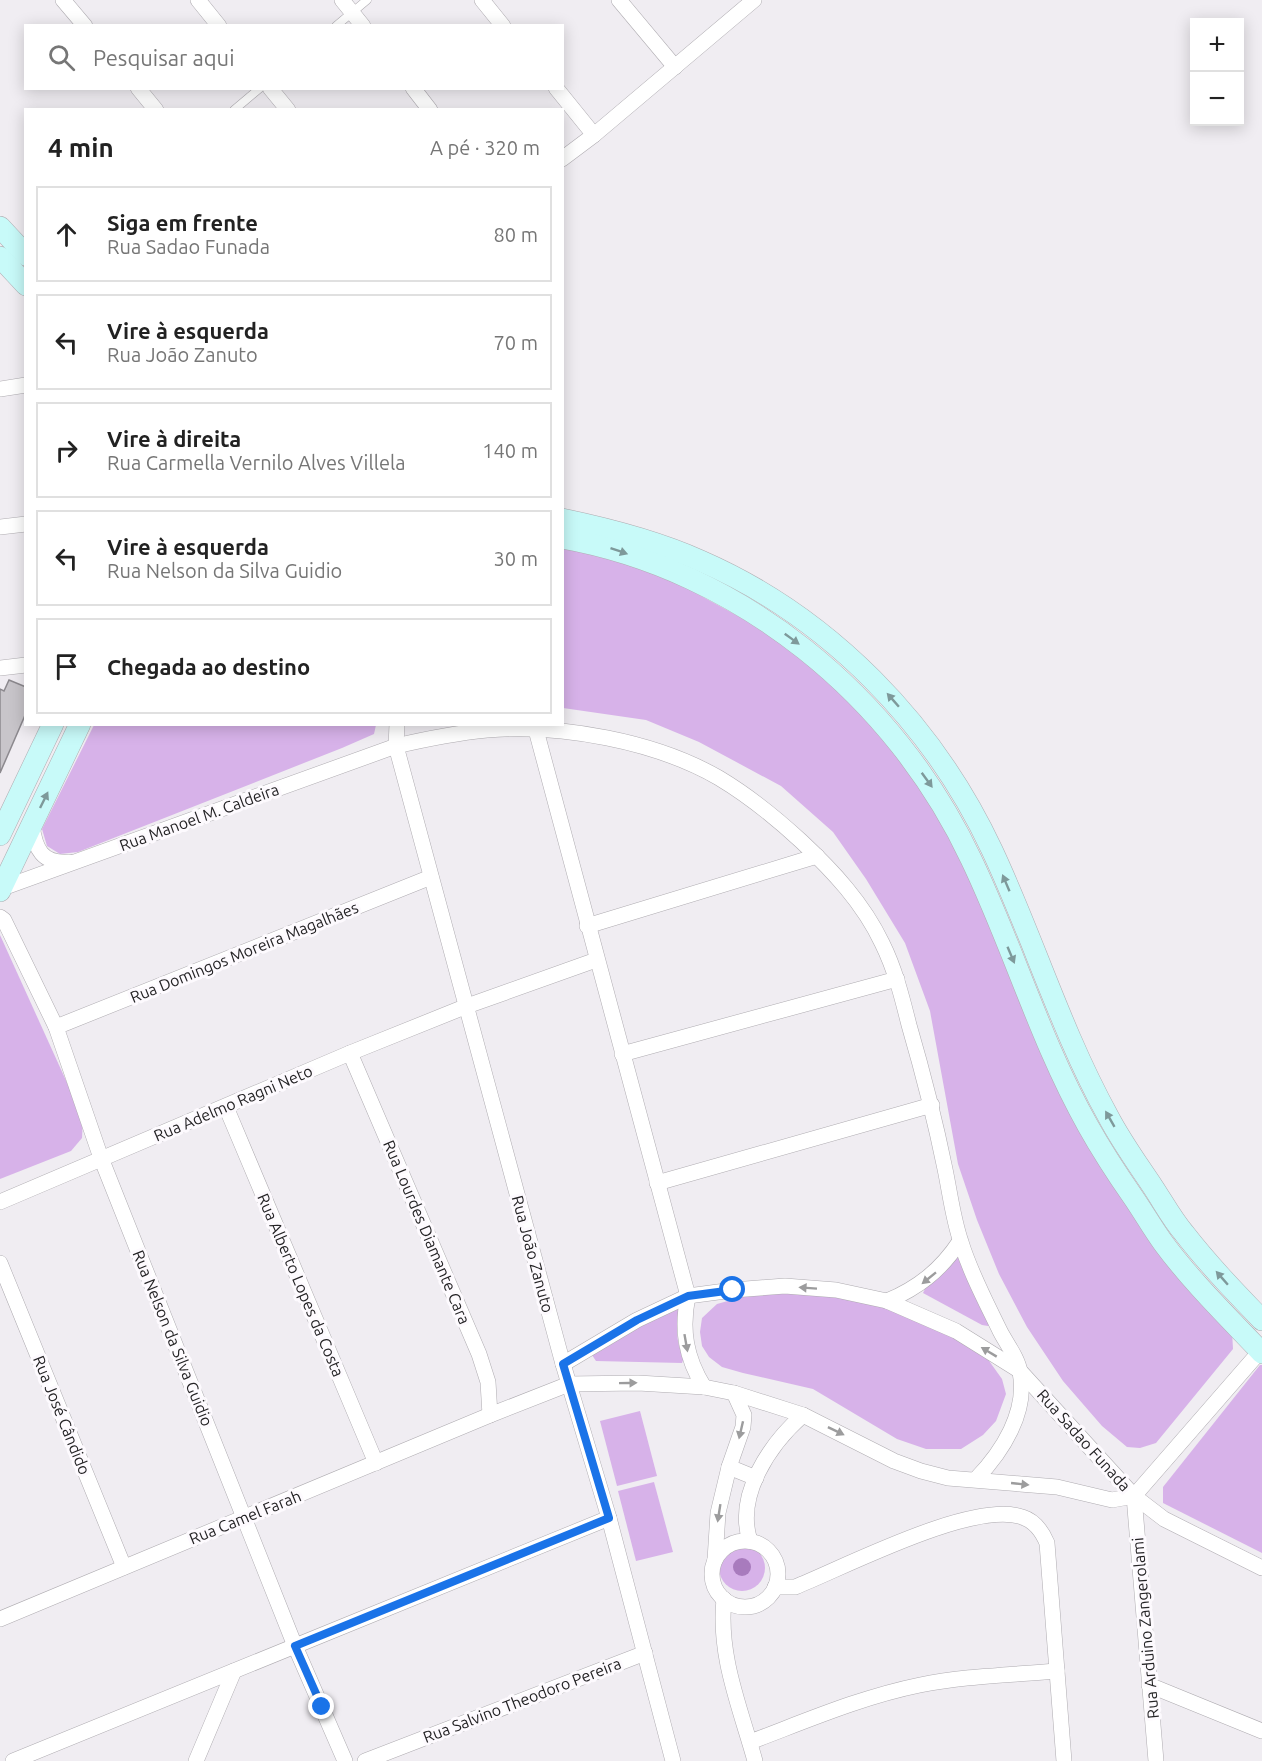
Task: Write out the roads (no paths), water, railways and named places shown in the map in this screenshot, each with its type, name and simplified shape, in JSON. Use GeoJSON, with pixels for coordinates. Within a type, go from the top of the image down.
{"type":"FeatureCollection","features":[{"type":"Feature","properties":{"kind":"main road"},"geometry":{"type":"LineString","coordinates":[[0,228],[24,253]]}},
{"type":"Feature","properties":{"kind":"main road"},"geometry":{"type":"LineString","coordinates":[[0,257],[24,283]]}},
{"type":"Feature","properties":{"kind":"main road"},"geometry":{"type":"LineString","coordinates":[[564,519],[615,530],[662,546],[702,561],[741,581],[778,602],[811,625],[866,672],[892,700],[951,776],[972,811],[992,851],[1091,1083],[1124,1143],[1182,1231],[1262,1320]]}},
{"type":"Feature","properties":{"kind":"main road"},"geometry":{"type":"LineString","coordinates":[[564,538],[613,549],[656,564],[730,600],[797,643],[851,688],[876,714],[933,788],[972,860],[1070,1093],[1110,1164],[1164,1245],[1261,1351]]}},
{"type":"Feature","properties":{"kind":"main road"},"geometry":{"type":"LineString","coordinates":[[0,835],[52,726]]}},
{"type":"Feature","properties":{"kind":"main road"},"geometry":{"type":"LineString","coordinates":[[0,890],[79,726]]}},
{"type":"Feature","properties":{"kind":"street"},"geometry":{"type":"LineString","coordinates":[[63,0],[83,24]]}},
{"type":"Feature","properties":{"kind":"street"},"geometry":{"type":"LineString","coordinates":[[198,0],[217,24]]}},
{"type":"Feature","properties":{"kind":"street"},"geometry":{"type":"LineString","coordinates":[[482,0],[501,24]]}},
{"type":"Feature","properties":{"kind":"street"},"geometry":{"type":"LineString","coordinates":[[619,0],[675,67]]}},
{"type":"Feature","properties":{"kind":"street"},"geometry":{"type":"LineString","coordinates":[[564,158],[594,135],[754,0]]}},
{"type":"Feature","properties":{"kind":"street"},"geometry":{"type":"LineString","coordinates":[[347,6],[361,24]]}},
{"type":"Feature","properties":{"kind":"street"},"geometry":{"type":"LineString","coordinates":[[140,90],[154,108]]}},
{"type":"Feature","properties":{"kind":"street"},"geometry":{"type":"LineString","coordinates":[[272,90],[286,108]]}},
{"type":"Feature","properties":{"kind":"street"},"geometry":{"type":"LineString","coordinates":[[415,90],[428,108]]}},
{"type":"Feature","properties":{"kind":"street"},"geometry":{"type":"LineString","coordinates":[[558,90],[594,135]]}},
{"type":"Feature","properties":{"kind":"street"},"geometry":{"type":"LineString","coordinates":[[0,389],[24,385]]}},
{"type":"Feature","properties":{"kind":"street"},"geometry":{"type":"LineString","coordinates":[[0,527],[24,524]]}},
{"type":"Feature","properties":{"kind":"street"},"geometry":{"type":"LineString","coordinates":[[0,668],[24,665]]}},
{"type":"Feature","properties":{"kind":"street","name":"Rua João Zanuto"},"geometry":{"type":"LineString","coordinates":[[397,726],[396,746],[563,1364],[609,1518],[673,1761]]}},
{"type":"Feature","properties":{"kind":"street","name":"Rua Manoel M. Caldeira"},"geometry":{"type":"LineString","coordinates":[[0,890],[396,746],[442,735],[489,730],[536,730],[599,736],[660,752],[708,773],[770,813],[817,856],[843,882],[865,912],[883,944],[897,979],[932,1105],[960,1241],[988,1307],[1020,1371]]}},
{"type":"Feature","properties":{"kind":"street"},"geometry":{"type":"LineString","coordinates":[[536,730],[688,1296],[684,1312],[685,1343],[696,1374],[704,1387]]}},
{"type":"Feature","properties":{"kind":"street"},"geometry":{"type":"LineString","coordinates":[[32,825],[38,850],[49,859],[58,863],[78,861]]}},
{"type":"Feature","properties":{"kind":"street"},"geometry":{"type":"LineString","coordinates":[[587,926],[817,856]]}},
{"type":"Feature","properties":{"kind":"street","name":"Rua Domingos Moreira Magalhães"},"geometry":{"type":"LineString","coordinates":[[56,1027],[432,878]]}},
{"type":"Feature","properties":{"kind":"street","name":"Rua Nelson da Silva Guidio"},"geometry":{"type":"LineString","coordinates":[[0,917],[4,920],[56,1027],[101,1158],[295,1646],[345,1761]]}},
{"type":"Feature","properties":{"kind":"street","name":"Rua Adelmo Ragni Neto"},"geometry":{"type":"LineString","coordinates":[[0,1202],[350,1053],[467,1006],[596,960]]}},
{"type":"Feature","properties":{"kind":"street"},"geometry":{"type":"LineString","coordinates":[[622,1054],[897,979]]}},
{"type":"Feature","properties":{"kind":"street","name":"Rua Lourdes Diamante Cara"},"geometry":{"type":"LineString","coordinates":[[350,1053],[479,1354],[488,1382],[490,1415]]}},
{"type":"Feature","properties":{"kind":"street"},"geometry":{"type":"LineString","coordinates":[[657,1183],[932,1105]]}},
{"type":"Feature","properties":{"kind":"street","name":"Rua Alberto Lopes da Costa"},"geometry":{"type":"LineString","coordinates":[[226,1107],[376,1463]]}},
{"type":"Feature","properties":{"kind":"street"},"geometry":{"type":"LineString","coordinates":[[886,1301],[921,1284],[950,1257],[960,1241]]}},
{"type":"Feature","properties":{"kind":"street","name":"Rua José Cândido"},"geometry":{"type":"LineString","coordinates":[[0,1263],[124,1567]]}},
{"type":"Feature","properties":{"kind":"street","name":"Rua Sadao Funada"},"geometry":{"type":"LineString","coordinates":[[563,1364],[637,1320],[688,1296],[785,1286],[836,1290],[886,1301],[956,1331],[1020,1371],[1134,1496]]}},
{"type":"Feature","properties":{"kind":"street"},"geometry":{"type":"LineString","coordinates":[[1261,1351],[1134,1496],[1164,1519],[1262,1568]]}},
{"type":"Feature","properties":{"kind":"street"},"geometry":{"type":"LineString","coordinates":[[976,1479],[996,1456],[1011,1430],[1017,1411],[1020,1371]]}},
{"type":"Feature","properties":{"kind":"street","name":"Rua Sadao Funada"},"geometry":{"type":"LineString","coordinates":[[569,1384],[638,1383],[704,1387],[734,1392],[803,1415],[894,1461],[921,1471],[948,1478],[1058,1487],[1112,1500],[1134,1496]]}},
{"type":"Feature","properties":{"kind":"street","name":"Rua Camel Farah"},"geometry":{"type":"LineString","coordinates":[[0,1618],[569,1384]]}},
{"type":"Feature","properties":{"kind":"street"},"geometry":{"type":"LineString","coordinates":[[715,1560],[725,1547],[741,1541],[750,1541],[766,1548],[776,1562],[778,1579],[775,1587],[757,1605],[740,1606],[724,1599],[714,1586],[712,1569],[715,1560],[718,1513],[729,1467],[743,1427],[744,1415],[734,1392]]}},
{"type":"Feature","properties":{"kind":"street"},"geometry":{"type":"LineString","coordinates":[[750,1541],[746,1513],[756,1478],[775,1443],[803,1415]]}},
{"type":"Feature","properties":{"kind":"street"},"geometry":{"type":"LineString","coordinates":[[729,1467],[756,1478]]}},
{"type":"Feature","properties":{"kind":"street","name":"Rua Arduino Zangerolami"},"geometry":{"type":"LineString","coordinates":[[1134,1496],[1156,1761]]}},
{"type":"Feature","properties":{"kind":"street"},"geometry":{"type":"LineString","coordinates":[[775,1587],[785,1589],[795,1587],[952,1522],[980,1517],[1021,1516],[1037,1526],[1047,1543],[1064,1761]]}},
{"type":"Feature","properties":{"kind":"street"},"geometry":{"type":"LineString","coordinates":[[13,1761],[609,1518]]}},
{"type":"Feature","properties":{"kind":"street"},"geometry":{"type":"LineString","coordinates":[[724,1599],[723,1639],[726,1658],[755,1761]]}},
{"type":"Feature","properties":{"kind":"street","name":"Rua Salvino Theodoro Pereira"},"geometry":{"type":"LineString","coordinates":[[365,1761],[645,1653]]}},
{"type":"Feature","properties":{"kind":"street"},"geometry":{"type":"LineString","coordinates":[[196,1761],[234,1671]]}},
{"type":"Feature","properties":{"kind":"street"},"geometry":{"type":"LineString","coordinates":[[750,1742],[889,1692],[954,1679],[1057,1671]]}},
{"type":"Feature","properties":{"kind":"street"},"geometry":{"type":"LineString","coordinates":[[1149,1685],[1262,1731]]}},
{"type":"Feature","properties":{"kind":"lane"},"geometry":{"type":"LineString","coordinates":[[337,24],[347,6],[367,0]]}},
{"type":"Feature","properties":{"kind":"lane"},"geometry":{"type":"LineString","coordinates":[[236,108],[258,90]]}}]}
